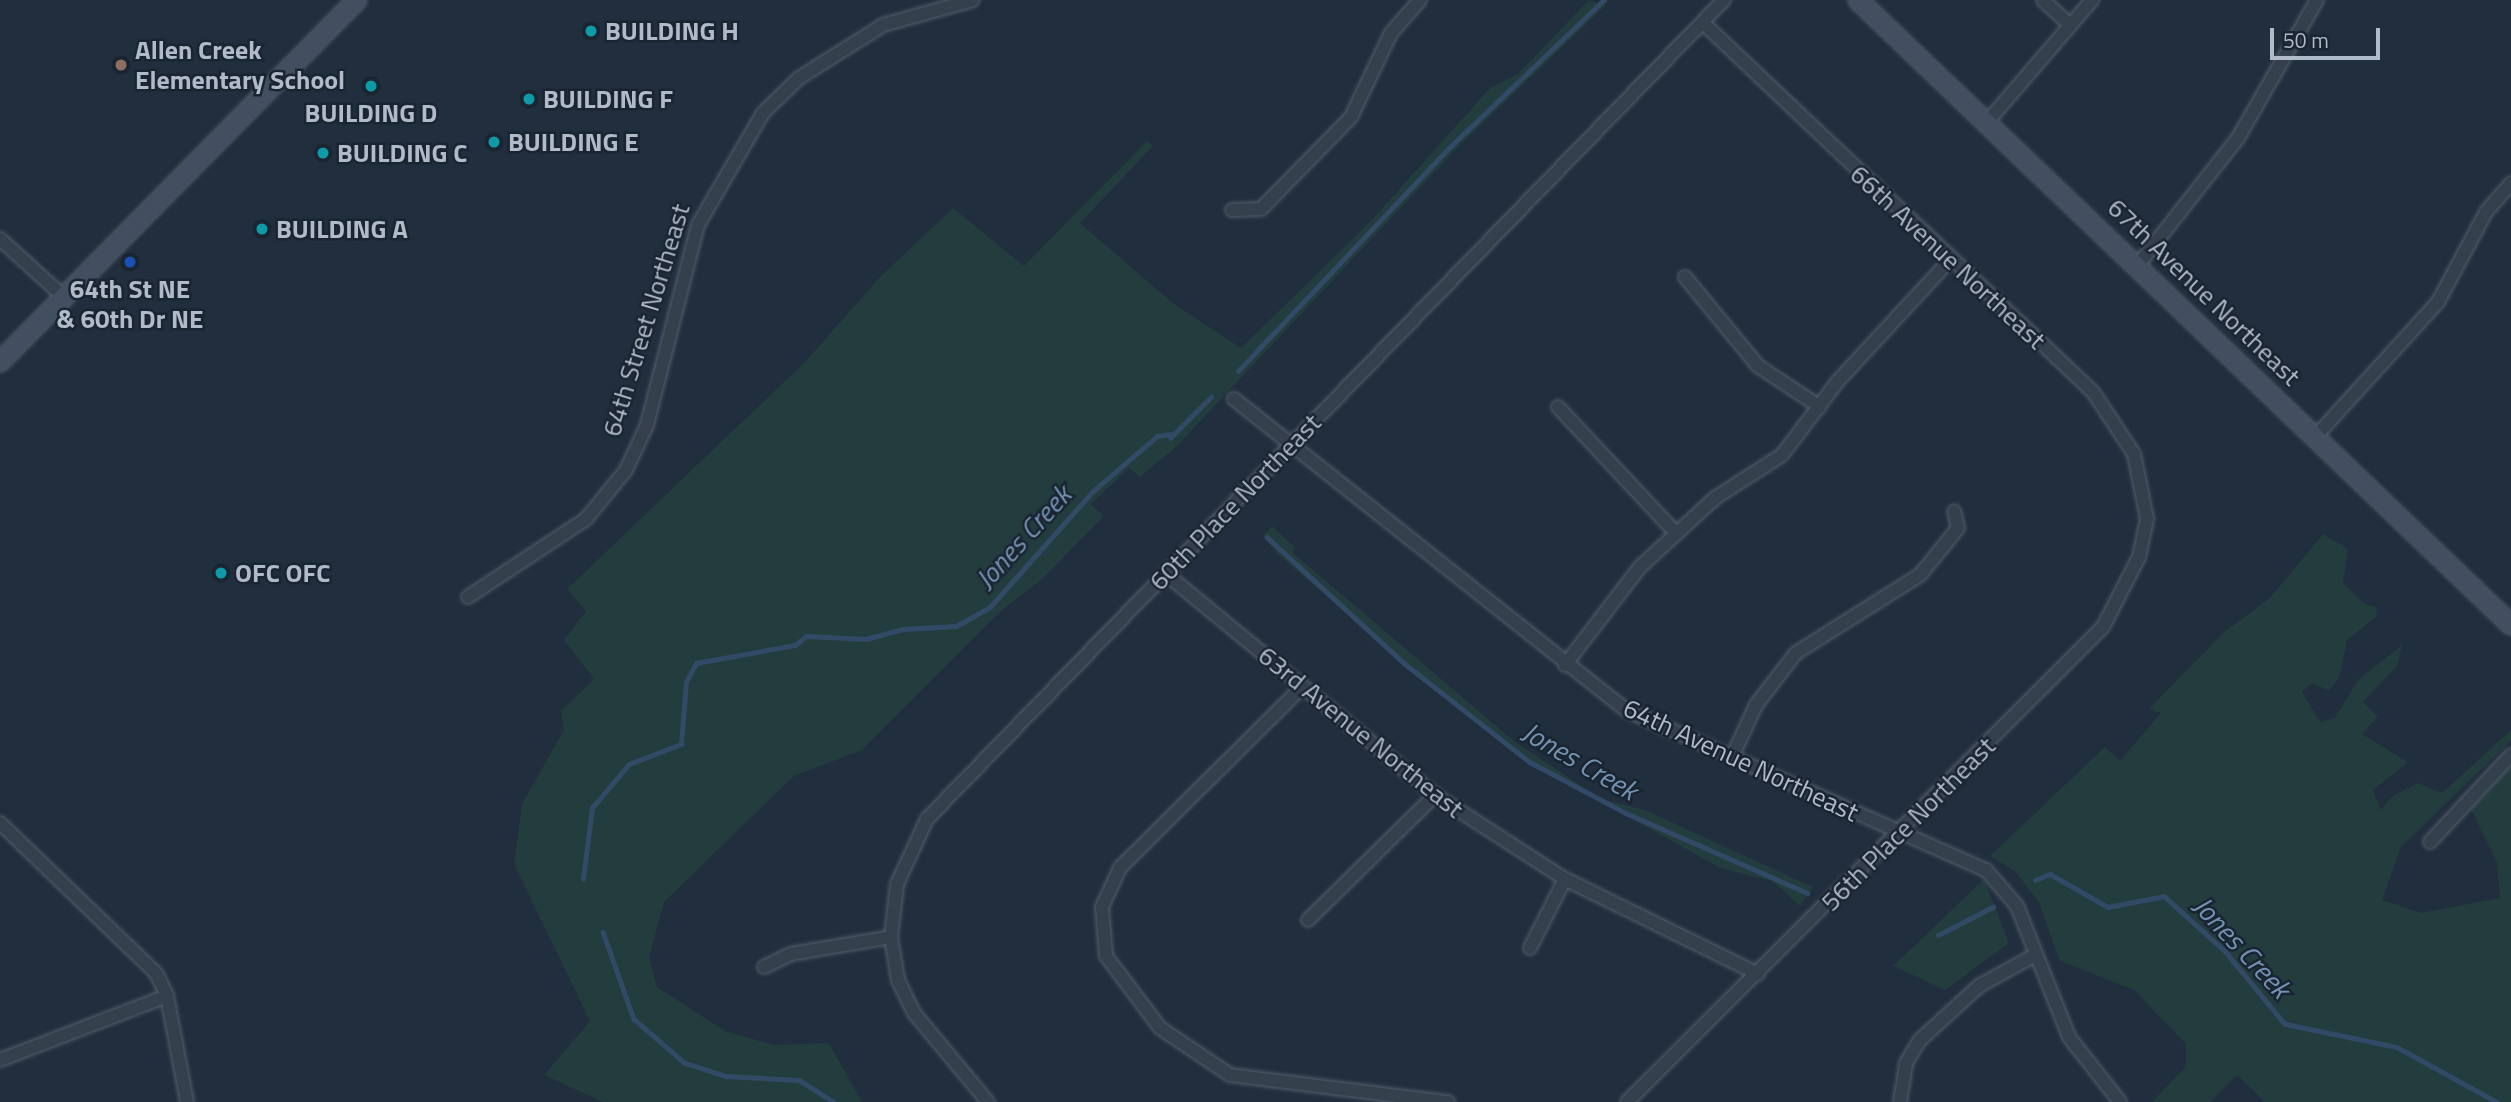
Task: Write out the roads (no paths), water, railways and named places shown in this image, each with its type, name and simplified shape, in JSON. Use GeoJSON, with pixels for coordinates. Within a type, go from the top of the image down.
{"type":"FeatureCollection","features":[{"type":"Feature","properties":{"kind":"street"},"geometry":{"type":"LineString","coordinates":[[0,362],[357,0]]}},
{"type":"Feature","properties":{"kind":"street","name":"64th Street Northeast"},"geometry":{"type":"LineString","coordinates":[[468,597],[586,519],[626,470],[647,425],[698,225],[763,113],[799,78],[883,25],[973,0]]}},
{"type":"Feature","properties":{"kind":"street"},"geometry":{"type":"LineString","coordinates":[[1232,210],[1261,209],[1351,117],[1391,33],[1420,0]]}},
{"type":"Feature","properties":{"kind":"street","name":"60th Place Northeast"},"geometry":{"type":"LineString","coordinates":[[988,1102],[914,1013],[898,979],[891,937],[897,884],[927,819],[1724,0]]}},
{"type":"Feature","properties":{"kind":"street","name":"67th Avenue Northeast"},"geometry":{"type":"LineString","coordinates":[[1858,0],[1988,121],[2511,625]]}},
{"type":"Feature","properties":{"kind":"street"},"geometry":{"type":"LineString","coordinates":[[2043,0],[2069,24]]}},
{"type":"Feature","properties":{"kind":"street"},"geometry":{"type":"LineString","coordinates":[[1988,121],[2092,0]]}},
{"type":"Feature","properties":{"kind":"street"},"geometry":{"type":"LineString","coordinates":[[2138,265],[2238,138],[2316,0]]}},
{"type":"Feature","properties":{"kind":"street","name":"66th Avenue Northeast"},"geometry":{"type":"LineString","coordinates":[[1702,22],[2109,410],[2134,454],[2147,519]]}},
{"type":"Feature","properties":{"kind":"street"},"geometry":{"type":"LineString","coordinates":[[2316,436],[2438,302],[2486,212],[2511,183]]}},
{"type":"Feature","properties":{"kind":"street"},"geometry":{"type":"LineString","coordinates":[[0,239],[65,298]]}},
{"type":"Feature","properties":{"kind":"street"},"geometry":{"type":"LineString","coordinates":[[1565,665],[1674,531],[1782,455],[1820,407],[1950,260]]}},
{"type":"Feature","properties":{"kind":"street"},"geometry":{"type":"LineString","coordinates":[[1685,277],[1758,366],[1820,407]]}},
{"type":"Feature","properties":{"kind":"street","name":"64th Avenue Northeast"},"geometry":{"type":"LineString","coordinates":[[1234,399],[1565,665],[1626,710],[2000,880],[2069,1037],[2120,1102]]}},
{"type":"Feature","properties":{"kind":"street"},"geometry":{"type":"LineString","coordinates":[[1558,407],[1674,531]]}},
{"type":"Feature","properties":{"kind":"street"},"geometry":{"type":"LineString","coordinates":[[1732,757],[1756,705],[1796,653],[1920,575],[1958,528],[1954,511]]}},
{"type":"Feature","properties":{"kind":"street","name":"56th Place Northeast"},"geometry":{"type":"LineString","coordinates":[[1627,1102],[1899,834],[2103,627],[2139,557],[2147,519]]}},
{"type":"Feature","properties":{"kind":"street","name":"63rd Avenue Northeast"},"geometry":{"type":"LineString","coordinates":[[1166,574],[1435,795],[1565,879],[1758,974]]}},
{"type":"Feature","properties":{"kind":"street"},"geometry":{"type":"LineString","coordinates":[[1302,687],[1127,860],[1106,891],[1100,928],[1120,981],[1160,1028],[1204,1063],[1266,1082],[1448,1102]]}},
{"type":"Feature","properties":{"kind":"street"},"geometry":{"type":"LineString","coordinates":[[2430,842],[2511,755]]}},
{"type":"Feature","properties":{"kind":"street"},"geometry":{"type":"LineString","coordinates":[[1308,920],[1435,795]]}},
{"type":"Feature","properties":{"kind":"street"},"geometry":{"type":"LineString","coordinates":[[0,823],[138,950],[167,996],[187,1102]]}},
{"type":"Feature","properties":{"kind":"street"},"geometry":{"type":"LineString","coordinates":[[1530,948],[1565,879]]}},
{"type":"Feature","properties":{"kind":"street"},"geometry":{"type":"LineString","coordinates":[[764,967],[791,954],[891,937]]}},
{"type":"Feature","properties":{"kind":"street"},"geometry":{"type":"LineString","coordinates":[[1900,1102],[1906,1063],[1920,1040],[1979,986],[2035,955]]}},
{"type":"Feature","properties":{"kind":"street"},"geometry":{"type":"LineString","coordinates":[[0,1059],[167,996]]}},
{"type":"Feature","properties":{"kind":"waterway"},"geometry":{"type":"LineString","coordinates":[[1238,371],[1450,147],[1604,0]]}},
{"type":"Feature","properties":{"kind":"waterway"},"geometry":{"type":"LineString","coordinates":[[1170,438],[1211,397]]}},
{"type":"Feature","properties":{"kind":"waterway","name":"Jones Creek"},"geometry":{"type":"LineString","coordinates":[[583,879],[592,808],[629,764],[681,744],[686,682],[696,663],[795,645],[806,636],[866,639],[903,629],[956,626],[990,607],[1092,492],[1157,436],[1171,434]]}},
{"type":"Feature","properties":{"kind":"waterway","name":"Jones Creek"},"geometry":{"type":"LineString","coordinates":[[1267,537],[1404,663],[1530,762],[1626,813],[1807,893]]}},
{"type":"Feature","properties":{"kind":"waterway","name":"Jones Creek"},"geometry":{"type":"LineString","coordinates":[[2035,880],[2050,874],[2108,907],[2164,896],[2225,951],[2285,1024],[2397,1047],[2497,1102]]}},
{"type":"Feature","properties":{"kind":"waterway","name":"Jones Creek"},"geometry":{"type":"LineString","coordinates":[[1938,935],[1993,907]]}},
{"type":"Feature","properties":{"kind":"waterway","name":"Jones Creek"},"geometry":{"type":"LineString","coordinates":[[603,932],[634,1019],[685,1063],[726,1076],[799,1080],[834,1102]]}},
{"type":"Feature","properties":{"kind":"place","name":"BUILDING H"},"geometry":{"type":"Point","coordinates":[591,31]}},
{"type":"Feature","properties":{"kind":"place","name":"Allen Creek Elementary School"},"geometry":{"type":"Point","coordinates":[121,65]}},
{"type":"Feature","properties":{"kind":"place","name":"BUILDING D"},"geometry":{"type":"Point","coordinates":[371,86]}},
{"type":"Feature","properties":{"kind":"place","name":"BUILDING F"},"geometry":{"type":"Point","coordinates":[529,99]}},
{"type":"Feature","properties":{"kind":"place","name":"BUILDING E"},"geometry":{"type":"Point","coordinates":[494,142]}},
{"type":"Feature","properties":{"kind":"place","name":"BUILDING C"},"geometry":{"type":"Point","coordinates":[323,153]}},
{"type":"Feature","properties":{"kind":"place","name":"BUILDING A"},"geometry":{"type":"Point","coordinates":[262,229]}},
{"type":"Feature","properties":{"kind":"place","name":"64th St NE & 60th Dr NE"},"geometry":{"type":"Point","coordinates":[130,262]}},
{"type":"Feature","properties":{"kind":"place","name":"OFC OFC"},"geometry":{"type":"Point","coordinates":[221,573]}}]}
